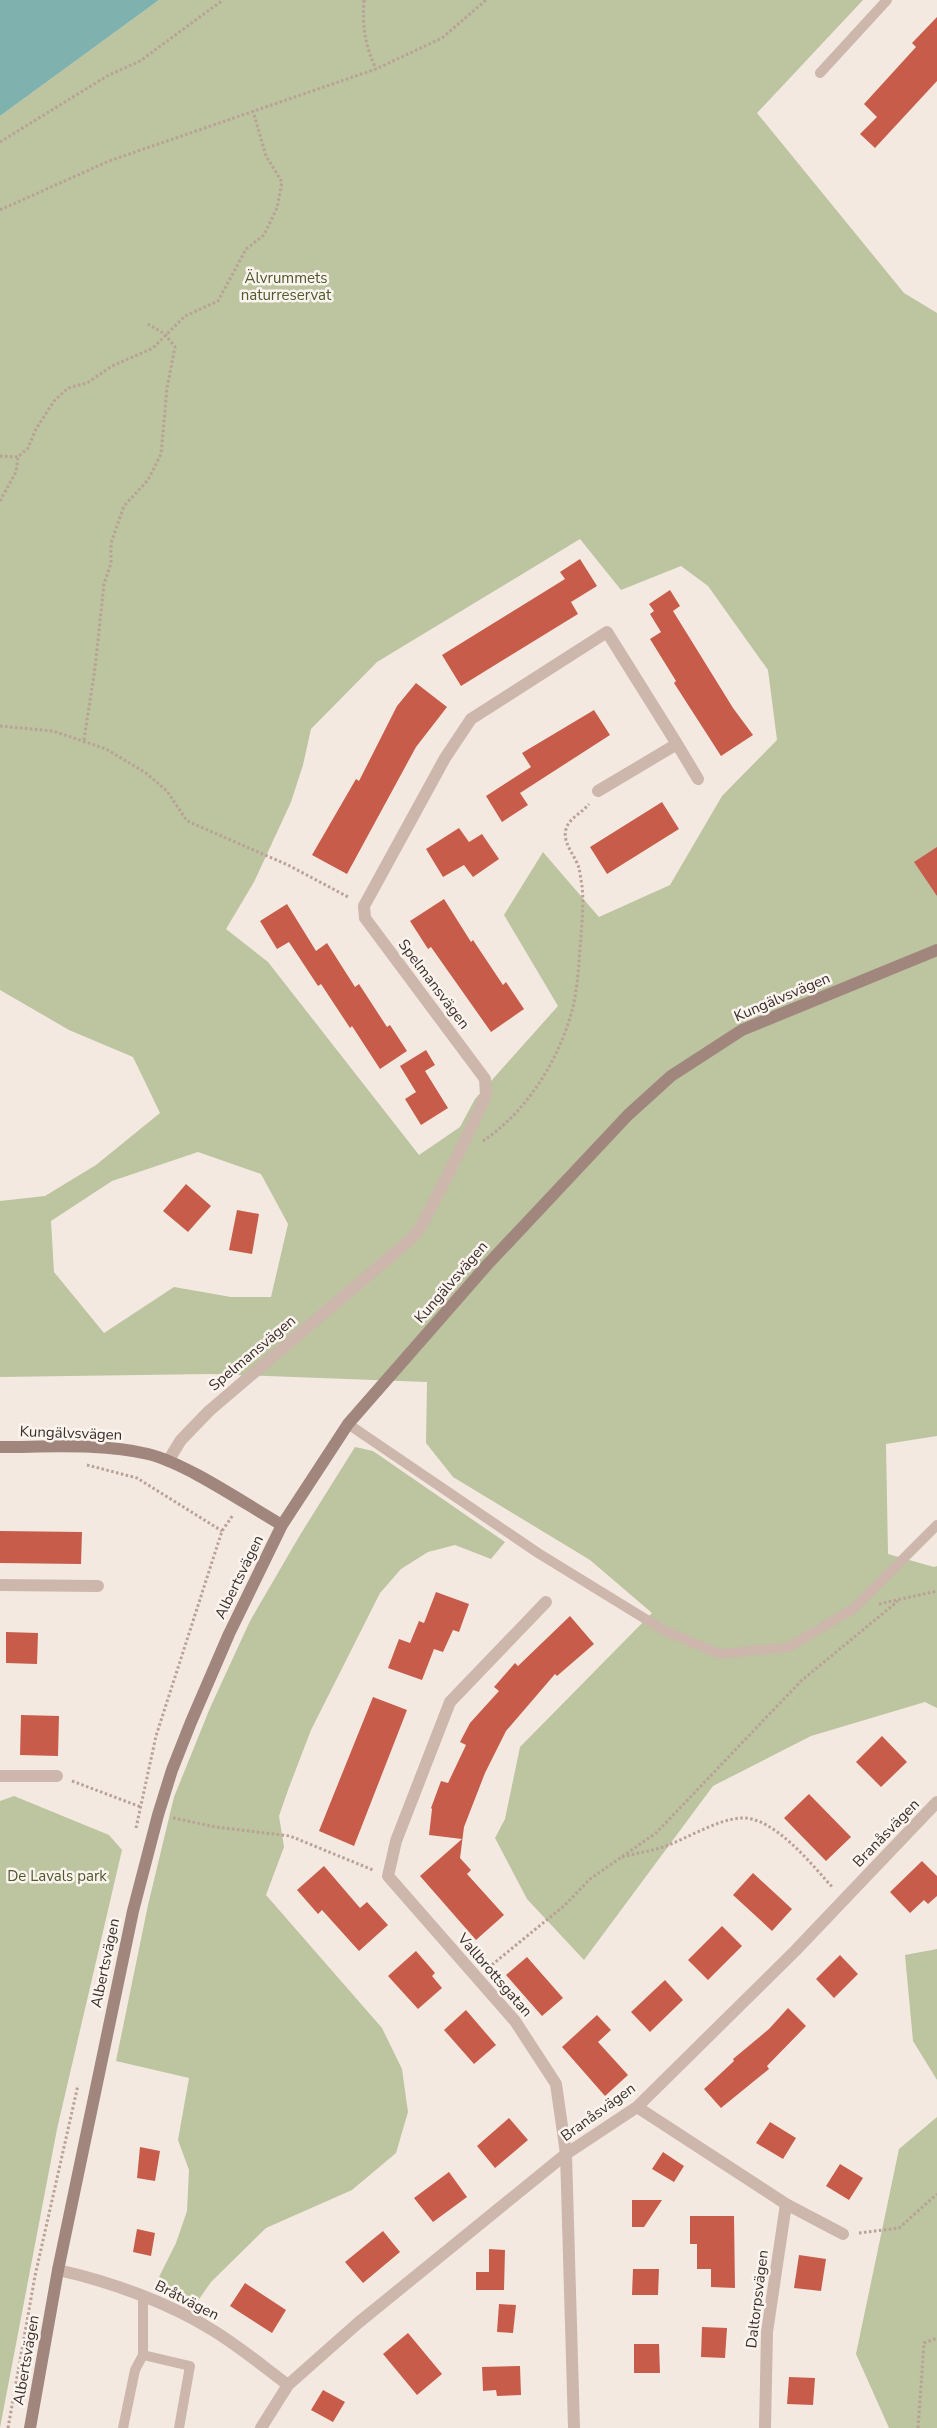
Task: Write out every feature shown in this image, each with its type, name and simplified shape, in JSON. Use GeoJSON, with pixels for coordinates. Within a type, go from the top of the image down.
{"type":"FeatureCollection","features":[{"type":"Feature","properties":{"kind":"street"},"geometry":{"type":"LineString","coordinates":[[364,906],[445,758],[472,719],[607,632],[698,779]]}},
{"type":"Feature","properties":{"kind":"street"},"geometry":{"type":"LineString","coordinates":[[598,791],[677,744]]}},
{"type":"Feature","properties":{"kind":"street","name":"Spelmansvägen"},"geometry":{"type":"LineString","coordinates":[[168,1461],[181,1440],[209,1411],[412,1239],[422,1224],[459,1153],[486,1095],[485,1079],[365,918],[364,906]]}},
{"type":"Feature","properties":{"kind":"street","name":"Kungälvsvägen"},"geometry":{"type":"LineString","coordinates":[[0,1447],[111,1448],[148,1454],[168,1461],[282,1525],[348,1424],[487,1265],[628,1115],[671,1076],[742,1030],[937,950]]}},
{"type":"Feature","properties":{"kind":"street","name":"Albertsvägen"},"geometry":{"type":"LineString","coordinates":[[30,2428],[58,2270],[133,1910],[158,1815],[172,1770],[191,1722],[229,1634],[282,1525]]}},
{"type":"Feature","properties":{"kind":"street"},"geometry":{"type":"LineString","coordinates":[[0,1586],[98,1586]]}},
{"type":"Feature","properties":{"kind":"street"},"geometry":{"type":"LineString","coordinates":[[388,1876],[396,1841],[450,1702],[546,1602]]}},
{"type":"Feature","properties":{"kind":"street"},"geometry":{"type":"LineString","coordinates":[[0,1776],[57,1776]]}},
{"type":"Feature","properties":{"kind":"street","name":"Branåsvägen"},"geometry":{"type":"LineString","coordinates":[[261,2428],[288,2385],[358,2323],[566,2154],[637,2107],[796,1951],[937,1802]]}},
{"type":"Feature","properties":{"kind":"street","name":"Vallbrottsgatan"},"geometry":{"type":"LineString","coordinates":[[388,1876],[515,2022],[556,2084],[566,2154],[574,2428]]}},
{"type":"Feature","properties":{"kind":"street"},"geometry":{"type":"LineString","coordinates":[[637,2107],[786,2204],[843,2234]]}},
{"type":"Feature","properties":{"kind":"street","name":"Daltorpsvägen"},"geometry":{"type":"LineString","coordinates":[[765,2428],[767,2332],[786,2204]]}},
{"type":"Feature","properties":{"kind":"street","name":"Bråtvägen"},"geometry":{"type":"LineString","coordinates":[[58,2270],[80,2275],[143,2296],[214,2330],[288,2385]]}},
{"type":"Feature","properties":{"kind":"lane"},"geometry":{"type":"LineString","coordinates":[[820,74],[887,0]]}},
{"type":"Feature","properties":{"kind":"lane"},"geometry":{"type":"LineString","coordinates":[[348,1424],[538,1553],[665,1631],[720,1654],[789,1647],[853,1609],[937,1524]]}},
{"type":"Feature","properties":{"kind":"lane"},"geometry":{"type":"LineString","coordinates":[[123,2428],[134,2370],[143,2356],[143,2296]]}},
{"type":"Feature","properties":{"kind":"lane"},"geometry":{"type":"LineString","coordinates":[[143,2356],[190,2366],[179,2428]]}},
{"type":"Feature","properties":{"kind":"path"},"geometry":{"type":"LineString","coordinates":[[0,142],[107,76],[140,61],[223,0]]}},
{"type":"Feature","properties":{"kind":"path"},"geometry":{"type":"LineString","coordinates":[[364,0],[362,24],[366,48],[376,69]]}},
{"type":"Feature","properties":{"kind":"path"},"geometry":{"type":"LineString","coordinates":[[0,210],[109,160],[376,69],[442,38],[486,0]]}},
{"type":"Feature","properties":{"kind":"path"},"geometry":{"type":"LineString","coordinates":[[0,501],[16,472],[18,457],[28,448],[36,430],[54,401],[68,388],[87,383],[112,366],[153,348],[185,316],[218,301],[246,249],[264,235],[277,208],[282,182],[266,156],[253,111]]}},
{"type":"Feature","properties":{"kind":"path"},"geometry":{"type":"LineString","coordinates":[[84,740],[95,668],[104,584],[111,562],[112,543],[124,506],[148,480],[161,454],[167,388],[175,347],[165,334],[146,323]]}},
{"type":"Feature","properties":{"kind":"path"},"geometry":{"type":"LineString","coordinates":[[0,456],[18,457]]}},
{"type":"Feature","properties":{"kind":"path"},"geometry":{"type":"LineString","coordinates":[[0,726],[52,731],[84,740],[115,754],[146,773],[167,791],[187,821],[288,865],[364,906]]}},
{"type":"Feature","properties":{"kind":"path"},"geometry":{"type":"LineString","coordinates":[[459,1153],[500,1130],[526,1102],[548,1069],[572,1012],[578,972],[582,887],[578,867],[567,843],[565,831],[568,823],[584,810],[598,791]]}},
{"type":"Feature","properties":{"kind":"path"},"geometry":{"type":"LineString","coordinates":[[82,1464],[137,1478],[222,1531]]}},
{"type":"Feature","properties":{"kind":"path"},"geometry":{"type":"LineString","coordinates":[[853,1609],[898,1601],[937,1591]]}},
{"type":"Feature","properties":{"kind":"path"},"geometry":{"type":"LineString","coordinates":[[476,1977],[565,1905],[590,1879],[656,1833],[801,1681],[898,1601]]}},
{"type":"Feature","properties":{"kind":"path"},"geometry":{"type":"LineString","coordinates":[[57,1776],[158,1815],[216,1827],[290,1836],[388,1876]]}},
{"type":"Feature","properties":{"kind":"path"},"geometry":{"type":"LineString","coordinates":[[619,1858],[665,1846],[720,1824],[742,1818],[766,1825],[797,1847],[844,1900]]}},
{"type":"Feature","properties":{"kind":"path"},"geometry":{"type":"LineString","coordinates":[[843,2234],[899,2228],[937,2194]]}},
{"type":"Feature","properties":{"kind":"path"},"geometry":{"type":"LineString","coordinates":[[918,2428],[924,2343],[937,2338]]}},
{"type":"Feature","properties":{"kind":"green space","name":"Älvrummets naturreservat"},"geometry":{"type":"Polygon","coordinates":[[[159,0],[863,0],[757,113],[904,293],[937,313],[937,1436],[886,1444],[888,1554],[934,1567],[937,1566],[937,1708],[925,1702],[811,1736],[713,1786],[584,1960],[527,1899],[495,1838],[505,1819],[520,1747],[652,1613],[590,1560],[453,1477],[426,1443],[427,1382],[211,1374],[0,1377],[0,1201],[45,1196],[96,1165],[160,1113],[133,1057],[69,1030],[0,990],[0,116],[159,0]],[[580,539],[377,662],[311,729],[303,765],[291,802],[254,882],[226,929],[268,962],[419,1155],[460,1127],[475,1099],[558,1006],[504,915],[543,852],[599,917],[670,885],[722,796],[777,740],[768,670],[708,586],[681,566],[621,590],[580,539]],[[198,1152],[112,1181],[51,1221],[54,1272],[104,1333],[174,1287],[231,1297],[271,1297],[288,1224],[261,1174],[198,1152]]]}},
{"type":"Feature","properties":{"kind":"green space"},"geometry":{"type":"Polygon","coordinates":[[[355,1447],[373,1451],[505,1542],[491,1559],[455,1545],[428,1552],[401,1569],[380,1593],[311,1730],[279,1816],[284,1847],[266,1895],[382,2028],[402,2069],[408,2112],[396,2153],[352,2190],[266,2228],[211,2282],[195,2305],[156,2283],[176,2243],[187,2211],[189,2170],[178,2140],[189,2078],[116,2061],[148,1905],[174,1797],[210,1708],[250,1621],[300,1535],[355,1447]]]}},
{"type":"Feature","properties":{"kind":"green space","name":"De Lavals park"},"geometry":{"type":"Polygon","coordinates":[[[14,1796],[109,1835],[122,1850],[57,2129],[0,2428],[0,1801],[14,1796]]]}},
{"type":"Feature","properties":{"kind":"green space"},"geometry":{"type":"Polygon","coordinates":[[[937,1949],[937,2080],[913,2041],[905,1955],[937,1949]]]}},
{"type":"Feature","properties":{"kind":"green space"},"geometry":{"type":"Polygon","coordinates":[[[937,2117],[937,2428],[889,2428],[856,2354],[899,2149],[937,2117]]]}},
{"type":"Feature","properties":{"kind":"water"},"geometry":{"type":"Polygon","coordinates":[[[0,0],[159,0],[0,116],[0,0]]]}},
{"type":"Feature","properties":{"kind":"building"},"geometry":{"type":"Polygon","coordinates":[[[937,17],[937,81],[875,148],[860,134],[877,117],[864,104],[916,47],[912,43],[937,17]]]}},
{"type":"Feature","properties":{"kind":"building"},"geometry":{"type":"Polygon","coordinates":[[[580,559],[597,586],[571,602],[578,614],[461,686],[442,655],[565,579],[560,572],[580,559]]]}},
{"type":"Feature","properties":{"kind":"building"},"geometry":{"type":"Polygon","coordinates":[[[670,590],[680,606],[673,611],[733,708],[753,735],[721,756],[674,683],[676,681],[650,639],[661,632],[650,614],[654,611],[649,604],[670,590]]]}},
{"type":"Feature","properties":{"kind":"building"},"geometry":{"type":"Polygon","coordinates":[[[416,683],[447,707],[416,747],[347,874],[312,855],[356,779],[359,781],[397,706],[416,683]]]}},
{"type":"Feature","properties":{"kind":"building"},"geometry":{"type":"Polygon","coordinates":[[[594,710],[610,735],[520,793],[528,805],[502,822],[486,796],[531,767],[522,753],[594,710]]]}},
{"type":"Feature","properties":{"kind":"building"},"geometry":{"type":"Polygon","coordinates":[[[662,802],[679,829],[607,874],[590,847],[662,802]]]}},
{"type":"Feature","properties":{"kind":"building"},"geometry":{"type":"Polygon","coordinates":[[[459,828],[469,842],[482,834],[499,859],[473,877],[464,865],[443,877],[426,849],[459,828]]]}},
{"type":"Feature","properties":{"kind":"building"},"geometry":{"type":"Polygon","coordinates":[[[937,847],[937,896],[914,862],[937,847]]]}},
{"type":"Feature","properties":{"kind":"building"},"geometry":{"type":"Polygon","coordinates":[[[444,899],[471,942],[473,940],[503,985],[506,982],[524,1009],[491,1032],[431,947],[428,949],[410,921],[444,899]]]}},
{"type":"Feature","properties":{"kind":"building"},"geometry":{"type":"Polygon","coordinates":[[[287,904],[316,951],[327,943],[355,987],[359,984],[387,1027],[390,1025],[407,1051],[380,1069],[352,1026],[350,1028],[321,984],[318,986],[289,942],[277,949],[260,921],[287,904]]]}},
{"type":"Feature","properties":{"kind":"building"},"geometry":{"type":"Polygon","coordinates":[[[426,1050],[435,1065],[425,1071],[448,1108],[421,1125],[405,1099],[416,1092],[400,1066],[426,1050]]]}},
{"type":"Feature","properties":{"kind":"building"},"geometry":{"type":"Polygon","coordinates":[[[186,1184],[211,1206],[188,1232],[163,1211],[186,1184]]]}},
{"type":"Feature","properties":{"kind":"building"},"geometry":{"type":"Polygon","coordinates":[[[237,1210],[259,1214],[252,1254],[229,1250],[237,1210]]]}},
{"type":"Feature","properties":{"kind":"building"},"geometry":{"type":"Polygon","coordinates":[[[0,1531],[82,1532],[81,1564],[0,1563],[0,1531]]]}},
{"type":"Feature","properties":{"kind":"building"},"geometry":{"type":"Polygon","coordinates":[[[436,1592],[469,1604],[459,1632],[453,1630],[443,1652],[434,1649],[422,1680],[388,1668],[399,1639],[410,1643],[419,1621],[424,1623],[436,1592]]]}},
{"type":"Feature","properties":{"kind":"building"},"geometry":{"type":"Polygon","coordinates":[[[570,1616],[594,1644],[557,1676],[555,1674],[506,1731],[485,1773],[464,1827],[460,1858],[471,1870],[467,1874],[504,1915],[476,1940],[420,1876],[462,1839],[429,1835],[431,1808],[441,1781],[448,1783],[466,1745],[460,1742],[470,1723],[499,1691],[494,1687],[515,1663],[518,1666],[570,1616]]]}},
{"type":"Feature","properties":{"kind":"building"},"geometry":{"type":"Polygon","coordinates":[[[6,1632],[38,1633],[37,1664],[6,1663],[6,1632]]]}},
{"type":"Feature","properties":{"kind":"building"},"geometry":{"type":"Polygon","coordinates":[[[373,1697],[407,1710],[354,1846],[319,1831],[373,1697]]]}},
{"type":"Feature","properties":{"kind":"building"},"geometry":{"type":"Polygon","coordinates":[[[21,1715],[59,1716],[58,1756],[20,1755],[21,1715]]]}},
{"type":"Feature","properties":{"kind":"building"},"geometry":{"type":"Polygon","coordinates":[[[882,1736],[907,1762],[881,1787],[856,1762],[882,1736]]]}},
{"type":"Feature","properties":{"kind":"building"},"geometry":{"type":"Polygon","coordinates":[[[809,1794],[851,1837],[826,1861],[784,1818],[809,1794]]]}},
{"type":"Feature","properties":{"kind":"building"},"geometry":{"type":"Polygon","coordinates":[[[922,1861],[937,1876],[937,1896],[928,1904],[924,1900],[910,1913],[890,1892],[922,1861]]]}},
{"type":"Feature","properties":{"kind":"building"},"geometry":{"type":"Polygon","coordinates":[[[324,1866],[360,1908],[367,1902],[388,1925],[359,1951],[322,1910],[318,1914],[297,1890],[324,1866]]]}},
{"type":"Feature","properties":{"kind":"building"},"geometry":{"type":"Polygon","coordinates":[[[753,1873],[792,1909],[772,1931],[733,1895],[753,1873]]]}},
{"type":"Feature","properties":{"kind":"building"},"geometry":{"type":"Polygon","coordinates":[[[722,1926],[742,1946],[708,1980],[688,1960],[722,1926]]]}},
{"type":"Feature","properties":{"kind":"building"},"geometry":{"type":"Polygon","coordinates":[[[416,1951],[435,1973],[432,1976],[442,1988],[418,2009],[388,1976],[416,1951]]]}},
{"type":"Feature","properties":{"kind":"building"},"geometry":{"type":"Polygon","coordinates":[[[840,1955],[858,1974],[834,1998],[816,1979],[840,1955]]]}},
{"type":"Feature","properties":{"kind":"building"},"geometry":{"type":"Polygon","coordinates":[[[527,1957],[563,1998],[542,2016],[506,1975],[527,1957]]]}},
{"type":"Feature","properties":{"kind":"building"},"geometry":{"type":"Polygon","coordinates":[[[665,1980],[683,2000],[650,2032],[631,2012],[665,1980]]]}},
{"type":"Feature","properties":{"kind":"building"},"geometry":{"type":"Polygon","coordinates":[[[788,2008],[806,2026],[767,2066],[769,2069],[721,2108],[704,2089],[734,2061],[733,2059],[769,2029],[788,2008]]]}},
{"type":"Feature","properties":{"kind":"building"},"geometry":{"type":"Polygon","coordinates":[[[466,2010],[496,2045],[474,2064],[444,2030],[466,2010]]]}},
{"type":"Feature","properties":{"kind":"building"},"geometry":{"type":"Polygon","coordinates":[[[597,2015],[611,2030],[598,2042],[628,2075],[605,2096],[562,2047],[597,2015]]]}},
{"type":"Feature","properties":{"kind":"building"},"geometry":{"type":"Polygon","coordinates":[[[509,2118],[528,2140],[495,2168],[477,2146],[509,2118]]]}},
{"type":"Feature","properties":{"kind":"building"},"geometry":{"type":"Polygon","coordinates":[[[770,2122],[796,2138],[783,2159],[756,2143],[770,2122]]]}},
{"type":"Feature","properties":{"kind":"building"},"geometry":{"type":"Polygon","coordinates":[[[140,2147],[160,2151],[155,2181],[137,2178],[140,2147]]]}},
{"type":"Feature","properties":{"kind":"building"},"geometry":{"type":"Polygon","coordinates":[[[663,2152],[684,2166],[674,2182],[652,2169],[663,2152]]]}},
{"type":"Feature","properties":{"kind":"building"},"geometry":{"type":"Polygon","coordinates":[[[840,2164],[863,2178],[849,2200],[826,2186],[840,2164]]]}},
{"type":"Feature","properties":{"kind":"building"},"geometry":{"type":"Polygon","coordinates":[[[449,2172],[467,2197],[433,2222],[414,2198],[449,2172]]]}},
{"type":"Feature","properties":{"kind":"building"},"geometry":{"type":"Polygon","coordinates":[[[632,2200],[662,2200],[644,2227],[632,2227],[632,2200]]]}},
{"type":"Feature","properties":{"kind":"building"},"geometry":{"type":"Polygon","coordinates":[[[690,2216],[734,2216],[735,2288],[711,2287],[711,2269],[697,2269],[697,2244],[690,2244],[690,2216]]]}},
{"type":"Feature","properties":{"kind":"building"},"geometry":{"type":"Polygon","coordinates":[[[137,2229],[155,2233],[151,2256],[133,2252],[137,2229]]]}},
{"type":"Feature","properties":{"kind":"building"},"geometry":{"type":"Polygon","coordinates":[[[383,2231],[400,2252],[363,2283],[345,2262],[383,2231]]]}},
{"type":"Feature","properties":{"kind":"building"},"geometry":{"type":"Polygon","coordinates":[[[489,2249],[505,2250],[504,2290],[476,2290],[476,2272],[489,2272],[489,2249]]]}},
{"type":"Feature","properties":{"kind":"building"},"geometry":{"type":"Polygon","coordinates":[[[799,2255],[826,2259],[821,2291],[794,2288],[799,2255]]]}},
{"type":"Feature","properties":{"kind":"building"},"geometry":{"type":"Polygon","coordinates":[[[633,2269],[659,2269],[658,2295],[632,2295],[633,2269]]]}},
{"type":"Feature","properties":{"kind":"building"},"geometry":{"type":"Polygon","coordinates":[[[245,2283],[286,2310],[272,2333],[230,2306],[245,2283]]]}},
{"type":"Feature","properties":{"kind":"building"},"geometry":{"type":"Polygon","coordinates":[[[499,2304],[516,2305],[513,2333],[497,2332],[499,2304]]]}},
{"type":"Feature","properties":{"kind":"building"},"geometry":{"type":"Polygon","coordinates":[[[702,2327],[727,2328],[725,2358],[701,2357],[702,2327]]]}},
{"type":"Feature","properties":{"kind":"building"},"geometry":{"type":"Polygon","coordinates":[[[408,2333],[442,2374],[417,2395],[383,2354],[408,2333]]]}},
{"type":"Feature","properties":{"kind":"building"},"geometry":{"type":"Polygon","coordinates":[[[634,2344],[659,2344],[660,2373],[634,2373],[634,2344]]]}},
{"type":"Feature","properties":{"kind":"building"},"geometry":{"type":"Polygon","coordinates":[[[520,2366],[521,2395],[497,2396],[496,2390],[483,2391],[482,2367],[520,2366]]]}},
{"type":"Feature","properties":{"kind":"building"},"geometry":{"type":"Polygon","coordinates":[[[789,2377],[815,2378],[813,2405],[787,2404],[789,2377]]]}},
{"type":"Feature","properties":{"kind":"building"},"geometry":{"type":"Polygon","coordinates":[[[323,2390],[345,2402],[333,2422],[311,2410],[323,2390]]]}}]}
